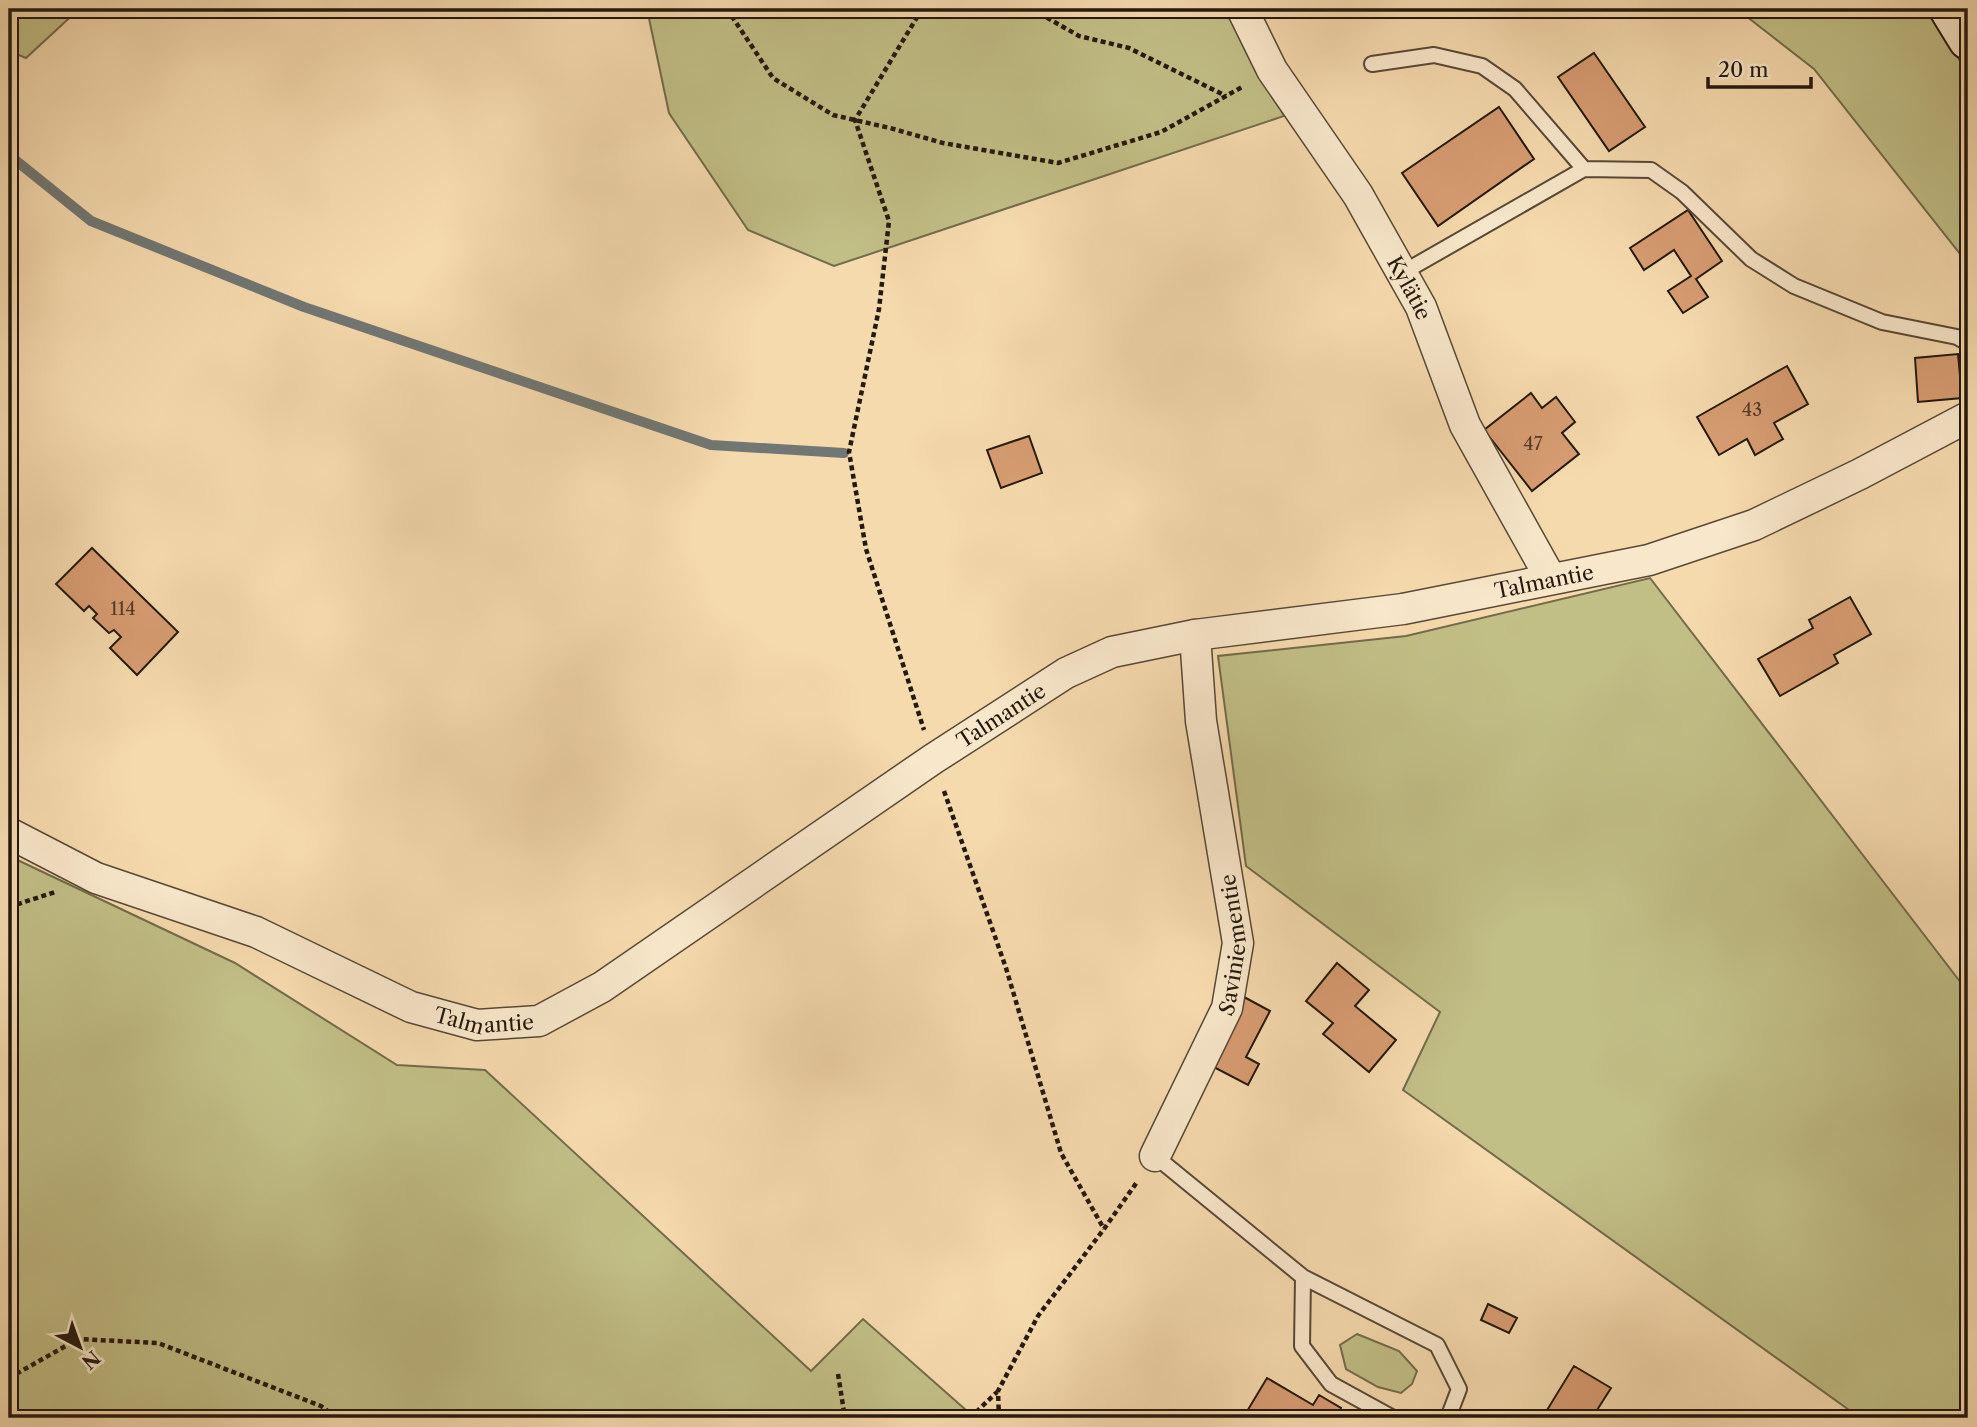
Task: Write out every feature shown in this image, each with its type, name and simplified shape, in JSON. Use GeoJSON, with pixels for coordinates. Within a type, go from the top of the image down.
{"type":"FeatureCollection","features":[{"type":"Feature","properties":{"kind":"main road"},"geometry":{"type":"LineString","coordinates":[[1949,9],[1968,40]]}},
{"type":"Feature","properties":{"kind":"street","name":"Kylätie"},"geometry":{"type":"LineString","coordinates":[[1242,9],[1272,70],[1357,195],[1402,273],[1420,307],[1465,425],[1551,579]]}},
{"type":"Feature","properties":{"kind":"street","name":"Talmantie"},"geometry":{"type":"LineString","coordinates":[[9,833],[96,878],[256,932],[411,1007],[477,1025],[539,1021],[602,987],[933,759],[1066,673],[1112,652],[1195,635],[1403,609],[1650,560],[1754,525],[1860,474],[1968,416]]}},
{"type":"Feature","properties":{"kind":"street","name":"Saviniementie"},"geometry":{"type":"LineString","coordinates":[[1154,1156],[1227,1008],[1238,943],[1201,721],[1195,635]]}},
{"type":"Feature","properties":{"kind":"lane"},"geometry":{"type":"LineString","coordinates":[[1372,64],[1434,55],[1482,66],[1515,89],[1584,169]]}},
{"type":"Feature","properties":{"kind":"lane"},"geometry":{"type":"LineString","coordinates":[[1402,273],[1584,169],[1651,170],[1682,192],[1751,259],[1794,286],[1882,322],[1957,337],[1968,343]]}},
{"type":"Feature","properties":{"kind":"lane"},"geometry":{"type":"LineString","coordinates":[[1154,1156],[1303,1277],[1437,1345],[1459,1389],[1448,1418]]}},
{"type":"Feature","properties":{"kind":"lane"},"geometry":{"type":"LineString","coordinates":[[1303,1277],[1302,1346],[1331,1384],[1392,1418]]}},
{"type":"Feature","properties":{"kind":"path"},"geometry":{"type":"LineString","coordinates":[[727,9],[773,78],[833,115],[943,143],[1058,163],[1161,132],[1272,70]]}},
{"type":"Feature","properties":{"kind":"path"},"geometry":{"type":"LineString","coordinates":[[922,9],[855,120],[889,221],[879,309],[849,452],[866,550],[933,759],[1006,968],[1061,1153],[1104,1229]]}},
{"type":"Feature","properties":{"kind":"path"},"geometry":{"type":"LineString","coordinates":[[1032,9],[1079,36],[1129,48],[1226,96]]}},
{"type":"Feature","properties":{"kind":"path"},"geometry":{"type":"LineString","coordinates":[[970,1418],[998,1391],[1038,1316],[1104,1229],[1154,1156]]}},
{"type":"Feature","properties":{"kind":"path"},"geometry":{"type":"LineString","coordinates":[[9,1378],[78,1339],[158,1343],[321,1406],[337,1418]]}},
{"type":"Feature","properties":{"kind":"path"},"geometry":{"type":"LineString","coordinates":[[838,1374],[845,1418]]}},
{"type":"Feature","properties":{"kind":"path"},"geometry":{"type":"LineString","coordinates":[[998,1391],[999,1418]]}},
{"type":"Feature","properties":{"kind":"shaded area"},"geometry":{"type":"Polygon","coordinates":[[[9,9],[79,9],[26,58],[9,51],[9,9]]]}},
{"type":"Feature","properties":{"kind":"shaded area"},"geometry":{"type":"Polygon","coordinates":[[[647,9],[1233,9],[1284,116],[834,266],[748,230],[669,113],[647,9]]]}},
{"type":"Feature","properties":{"kind":"shaded area"},"geometry":{"type":"Polygon","coordinates":[[[1737,9],[1928,9],[1968,74],[1968,264],[1814,69],[1737,9]]]}},
{"type":"Feature","properties":{"kind":"shaded area"},"geometry":{"type":"Polygon","coordinates":[[[1650,578],[1968,992],[1968,1418],[1843,1418],[1849,1410],[1403,1090],[1440,1012],[1246,866],[1218,656],[1406,636],[1650,578]]]}},
{"type":"Feature","properties":{"kind":"shaded area"},"geometry":{"type":"Polygon","coordinates":[[[9,856],[235,963],[397,1065],[485,1070],[811,1371],[863,1319],[975,1418],[9,1418],[9,856]]]}},
{"type":"Feature","properties":{"kind":"shaded area"},"geometry":{"type":"Polygon","coordinates":[[[1357,1334],[1399,1351],[1417,1371],[1412,1384],[1401,1393],[1378,1387],[1346,1369],[1340,1345],[1357,1334]]]}},
{"type":"Feature","properties":{"kind":"building"},"geometry":{"type":"Polygon","coordinates":[[[1594,53],[1645,127],[1609,151],[1558,77],[1594,53]]]}},
{"type":"Feature","properties":{"kind":"building"},"geometry":{"type":"Polygon","coordinates":[[[1499,107],[1534,159],[1438,226],[1402,173],[1499,107]]]}},
{"type":"Feature","properties":{"kind":"building"},"geometry":{"type":"Polygon","coordinates":[[[1688,210],[1722,261],[1696,279],[1708,297],[1683,313],[1668,291],[1691,276],[1674,250],[1644,270],[1630,248],[1688,210]]]}},
{"type":"Feature","properties":{"kind":"building"},"geometry":{"type":"Polygon","coordinates":[[[1958,354],[1962,398],[1918,402],[1915,358],[1958,354]]]}},
{"type":"Feature","properties":{"kind":"building"},"geometry":{"type":"Polygon","coordinates":[[[1787,366],[1808,404],[1774,423],[1783,439],[1755,455],[1747,439],[1719,455],[1697,417],[1787,366]]]}},
{"type":"Feature","properties":{"kind":"building"},"geometry":{"type":"Polygon","coordinates":[[[1531,393],[1542,408],[1556,397],[1575,422],[1562,433],[1579,454],[1532,491],[1484,430],[1531,393]]]}},
{"type":"Feature","properties":{"kind":"building"},"geometry":{"type":"Polygon","coordinates":[[[1029,436],[1042,473],[1001,488],[987,450],[1029,436]]]}},
{"type":"Feature","properties":{"kind":"building"},"geometry":{"type":"Polygon","coordinates":[[[92,548],[178,632],[137,675],[110,648],[121,637],[114,630],[109,633],[93,618],[97,614],[89,606],[84,611],[56,584],[92,548]]]}},
{"type":"Feature","properties":{"kind":"building"},"geometry":{"type":"Polygon","coordinates":[[[1850,597],[1871,634],[1834,655],[1838,663],[1780,696],[1758,659],[1813,628],[1809,620],[1850,597]]]}},
{"type":"Feature","properties":{"kind":"building"},"geometry":{"type":"Polygon","coordinates":[[[1337,963],[1369,990],[1355,1006],[1396,1040],[1369,1072],[1323,1034],[1333,1023],[1306,1001],[1337,963]]]}},
{"type":"Feature","properties":{"kind":"building"},"geometry":{"type":"Polygon","coordinates":[[[1244,997],[1270,1011],[1246,1057],[1259,1064],[1248,1085],[1208,1064],[1244,997]]]}},
{"type":"Feature","properties":{"kind":"building"},"geometry":{"type":"Polygon","coordinates":[[[1488,1304],[1517,1318],[1509,1333],[1481,1320],[1488,1304]]]}},
{"type":"Feature","properties":{"kind":"building"},"geometry":{"type":"Polygon","coordinates":[[[1574,1366],[1611,1388],[1592,1418],[1550,1418],[1544,1415],[1574,1366]]]}},
{"type":"Feature","properties":{"kind":"building"},"geometry":{"type":"Polygon","coordinates":[[[1267,1378],[1313,1405],[1319,1395],[1341,1408],[1336,1418],[1243,1418],[1267,1378]]]}},
{"type":"Feature","properties":{"kind":"waterway"},"geometry":{"type":"LineString","coordinates":[[9,155],[91,221],[304,307],[711,445],[844,453]]}}]}
